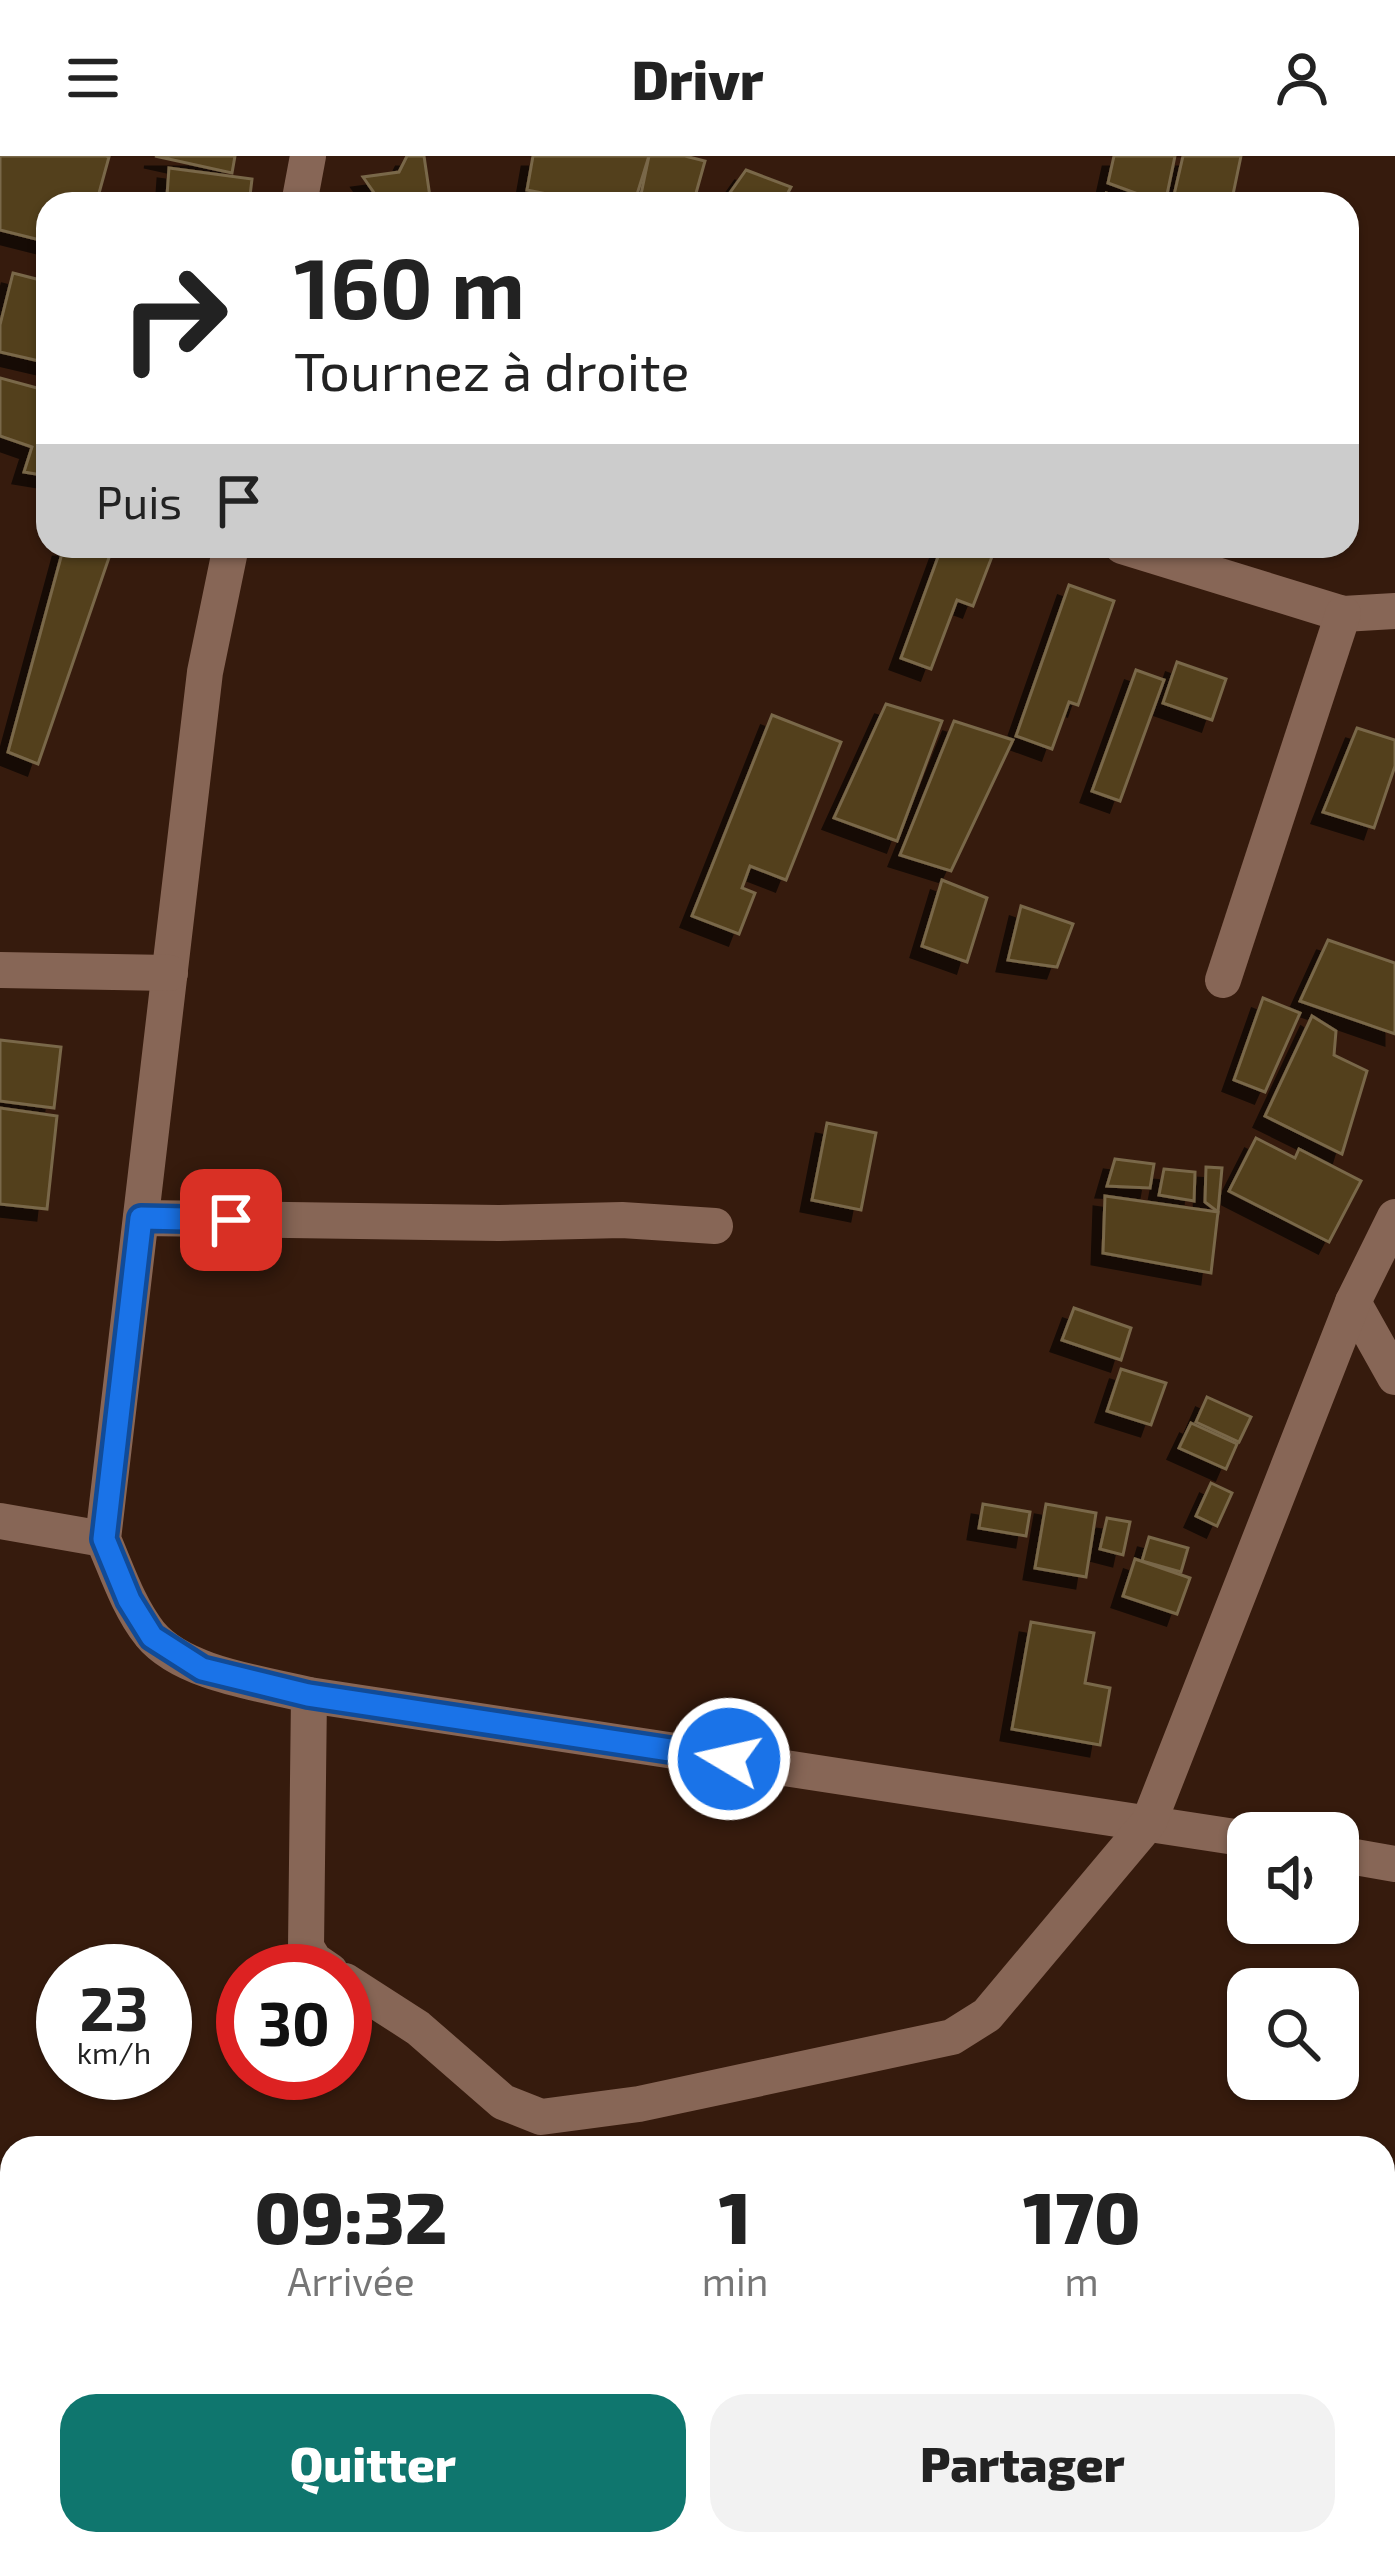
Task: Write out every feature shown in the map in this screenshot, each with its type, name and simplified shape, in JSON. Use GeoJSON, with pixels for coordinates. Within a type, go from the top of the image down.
{"type":"FeatureCollection","features":[{"type":"Feature","properties":{"kind":"street"},"geometry":{"type":"LineString","coordinates":[[301,192],[308,156]]}},
{"type":"Feature","properties":{"kind":"street"},"geometry":{"type":"LineString","coordinates":[[229,558],[205,672],[104,1539],[129,1600],[152,1637],[202,1669],[308,1695],[1227,1835]]}},
{"type":"Feature","properties":{"kind":"street"},"geometry":{"type":"LineString","coordinates":[[1161,558],[1342,614],[1395,611]]}},
{"type":"Feature","properties":{"kind":"street"},"geometry":{"type":"LineString","coordinates":[[1222,980],[1342,614]]}},
{"type":"Feature","properties":{"kind":"street"},"geometry":{"type":"LineString","coordinates":[[0,970],[170,973]]}},
{"type":"Feature","properties":{"kind":"street"},"geometry":{"type":"LineString","coordinates":[[372,1998],[418,2028],[503,2102],[542,2117],[638,2104],[952,2037],[986,2015],[1149,1822],[1353,1302],[1395,1217]]}},
{"type":"Feature","properties":{"kind":"street"},"geometry":{"type":"LineString","coordinates":[[141,1218],[622,1220],[715,1226]]}},
{"type":"Feature","properties":{"kind":"street"},"geometry":{"type":"LineString","coordinates":[[1353,1302],[1395,1377]]}},
{"type":"Feature","properties":{"kind":"street"},"geometry":{"type":"LineString","coordinates":[[0,1521],[104,1539]]}},
{"type":"Feature","properties":{"kind":"street"},"geometry":{"type":"LineString","coordinates":[[306,1944],[308,1695]]}},
{"type":"Feature","properties":{"kind":"street"},"geometry":{"type":"LineString","coordinates":[[1359,1858],[1395,1864]]}},
{"type":"Feature","properties":{"kind":"building"},"geometry":{"type":"Polygon","coordinates":[[[0,156],[109,157],[99,192],[36,192],[36,239],[0,230],[0,156]]]}},
{"type":"Feature","properties":{"kind":"building"},"geometry":{"type":"Polygon","coordinates":[[[155,156],[235,156],[232,173],[155,156]]]}},
{"type":"Feature","properties":{"kind":"building"},"geometry":{"type":"Polygon","coordinates":[[[407,156],[424,156],[429,192],[374,192],[363,177],[399,172],[407,156]]]}},
{"type":"Feature","properties":{"kind":"building"},"geometry":{"type":"Polygon","coordinates":[[[533,156],[649,156],[638,192],[527,190],[533,156]]]}},
{"type":"Feature","properties":{"kind":"building"},"geometry":{"type":"Polygon","coordinates":[[[649,156],[705,161],[696,192],[642,192],[649,156]]]}},
{"type":"Feature","properties":{"kind":"building"},"geometry":{"type":"Polygon","coordinates":[[[1114,156],[1175,156],[1168,192],[1132,192],[1108,183],[1114,156]]]}},
{"type":"Feature","properties":{"kind":"building"},"geometry":{"type":"Polygon","coordinates":[[[1183,156],[1241,156],[1234,192],[1175,192],[1183,156]]]}},
{"type":"Feature","properties":{"kind":"building"},"geometry":{"type":"Polygon","coordinates":[[[169,168],[252,179],[250,192],[167,192],[169,168]]]}},
{"type":"Feature","properties":{"kind":"building"},"geometry":{"type":"Polygon","coordinates":[[[746,170],[791,187],[788,192],[730,192],[746,170]]]}},
{"type":"Feature","properties":{"kind":"building"},"geometry":{"type":"Polygon","coordinates":[[[13,273],[36,279],[36,360],[0,352],[0,325],[13,273]]]}},
{"type":"Feature","properties":{"kind":"building"},"geometry":{"type":"Polygon","coordinates":[[[0,378],[36,388],[36,474],[24,472],[32,447],[0,436],[0,378]]]}},
{"type":"Feature","properties":{"kind":"building"},"geometry":{"type":"Polygon","coordinates":[[[61,558],[109,558],[38,764],[8,752],[61,558]]]}},
{"type":"Feature","properties":{"kind":"building"},"geometry":{"type":"Polygon","coordinates":[[[938,558],[991,558],[973,606],[957,600],[931,669],[901,658],[938,558]]]}},
{"type":"Feature","properties":{"kind":"building"},"geometry":{"type":"Polygon","coordinates":[[[1069,585],[1114,601],[1078,705],[1069,702],[1052,749],[1016,736],[1069,585]]]}},
{"type":"Feature","properties":{"kind":"building"},"geometry":{"type":"Polygon","coordinates":[[[1177,662],[1226,679],[1212,720],[1163,703],[1177,662]]]}},
{"type":"Feature","properties":{"kind":"building"},"geometry":{"type":"Polygon","coordinates":[[[1136,670],[1164,680],[1120,801],[1092,791],[1136,670]]]}},
{"type":"Feature","properties":{"kind":"building"},"geometry":{"type":"Polygon","coordinates":[[[886,704],[942,721],[897,841],[834,818],[886,704]]]}},
{"type":"Feature","properties":{"kind":"building"},"geometry":{"type":"Polygon","coordinates":[[[772,715],[841,742],[786,880],[750,866],[742,888],[755,893],[739,934],[692,916],[772,715]]]}},
{"type":"Feature","properties":{"kind":"building"},"geometry":{"type":"Polygon","coordinates":[[[954,721],[1013,740],[951,871],[900,855],[954,721]]]}},
{"type":"Feature","properties":{"kind":"building"},"geometry":{"type":"Polygon","coordinates":[[[1357,728],[1395,740],[1395,766],[1374,828],[1323,812],[1357,728]]]}},
{"type":"Feature","properties":{"kind":"building"},"geometry":{"type":"Polygon","coordinates":[[[942,880],[987,898],[967,962],[922,946],[942,880]]]}},
{"type":"Feature","properties":{"kind":"building"},"geometry":{"type":"Polygon","coordinates":[[[1021,906],[1073,924],[1057,967],[1008,960],[1021,906]]]}},
{"type":"Feature","properties":{"kind":"building"},"geometry":{"type":"Polygon","coordinates":[[[1328,940],[1395,963],[1395,1034],[1300,1001],[1328,940]]]}},
{"type":"Feature","properties":{"kind":"building"},"geometry":{"type":"Polygon","coordinates":[[[1263,998],[1300,1013],[1265,1092],[1234,1080],[1263,998]]]}},
{"type":"Feature","properties":{"kind":"building"},"geometry":{"type":"Polygon","coordinates":[[[1312,1016],[1336,1031],[1334,1055],[1367,1071],[1342,1154],[1265,1116],[1312,1016]]]}},
{"type":"Feature","properties":{"kind":"building"},"geometry":{"type":"Polygon","coordinates":[[[0,1040],[61,1047],[54,1108],[0,1101],[0,1040]]]}},
{"type":"Feature","properties":{"kind":"building"},"geometry":{"type":"Polygon","coordinates":[[[0,1108],[57,1116],[47,1209],[0,1204],[0,1108]]]}},
{"type":"Feature","properties":{"kind":"building"},"geometry":{"type":"Polygon","coordinates":[[[827,1123],[876,1133],[861,1210],[812,1200],[827,1123]]]}},
{"type":"Feature","properties":{"kind":"building"},"geometry":{"type":"Polygon","coordinates":[[[1256,1138],[1295,1158],[1299,1149],[1361,1181],[1329,1242],[1229,1191],[1256,1138]]]}},
{"type":"Feature","properties":{"kind":"building"},"geometry":{"type":"Polygon","coordinates":[[[1115,1159],[1154,1164],[1150,1188],[1107,1186],[1115,1159]]]}},
{"type":"Feature","properties":{"kind":"building"},"geometry":{"type":"Polygon","coordinates":[[[1206,1167],[1222,1168],[1218,1212],[1205,1202],[1206,1167]]]}},
{"type":"Feature","properties":{"kind":"building"},"geometry":{"type":"Polygon","coordinates":[[[1164,1169],[1195,1172],[1194,1201],[1159,1195],[1164,1169]]]}},
{"type":"Feature","properties":{"kind":"building"},"geometry":{"type":"Polygon","coordinates":[[[1105,1196],[1218,1212],[1211,1273],[1103,1253],[1105,1196]]]}},
{"type":"Feature","properties":{"kind":"building"},"geometry":{"type":"Polygon","coordinates":[[[1074,1308],[1131,1328],[1121,1360],[1062,1340],[1074,1308]]]}},
{"type":"Feature","properties":{"kind":"building"},"geometry":{"type":"Polygon","coordinates":[[[1121,1369],[1166,1383],[1151,1425],[1107,1411],[1121,1369]]]}},
{"type":"Feature","properties":{"kind":"building"},"geometry":{"type":"Polygon","coordinates":[[[1207,1397],[1251,1417],[1239,1442],[1196,1422],[1207,1397]]]}},
{"type":"Feature","properties":{"kind":"building"},"geometry":{"type":"Polygon","coordinates":[[[1191,1423],[1237,1444],[1226,1469],[1179,1448],[1191,1423]]]}},
{"type":"Feature","properties":{"kind":"building"},"geometry":{"type":"Polygon","coordinates":[[[1211,1483],[1232,1493],[1217,1526],[1196,1516],[1211,1483]]]}},
{"type":"Feature","properties":{"kind":"building"},"geometry":{"type":"Polygon","coordinates":[[[983,1504],[1030,1512],[1026,1536],[979,1528],[983,1504]]]}},
{"type":"Feature","properties":{"kind":"building"},"geometry":{"type":"Polygon","coordinates":[[[1046,1504],[1096,1513],[1086,1577],[1035,1568],[1046,1504]]]}},
{"type":"Feature","properties":{"kind":"building"},"geometry":{"type":"Polygon","coordinates":[[[1107,1518],[1130,1522],[1123,1555],[1100,1549],[1107,1518]]]}},
{"type":"Feature","properties":{"kind":"building"},"geometry":{"type":"Polygon","coordinates":[[[1149,1537],[1188,1548],[1181,1572],[1142,1561],[1149,1537]]]}},
{"type":"Feature","properties":{"kind":"building"},"geometry":{"type":"Polygon","coordinates":[[[1135,1559],[1190,1578],[1177,1614],[1123,1596],[1135,1559]]]}},
{"type":"Feature","properties":{"kind":"building"},"geometry":{"type":"Polygon","coordinates":[[[1031,1622],[1094,1633],[1085,1683],[1110,1688],[1100,1745],[1012,1729],[1031,1622]]]}},
{"type":"Feature","properties":{"kind":"route"},"geometry":{"type":"LineString","coordinates":[[231,1220],[141,1218],[104,1539],[129,1600],[152,1637],[202,1669],[308,1695],[729,1759]]}}]}
